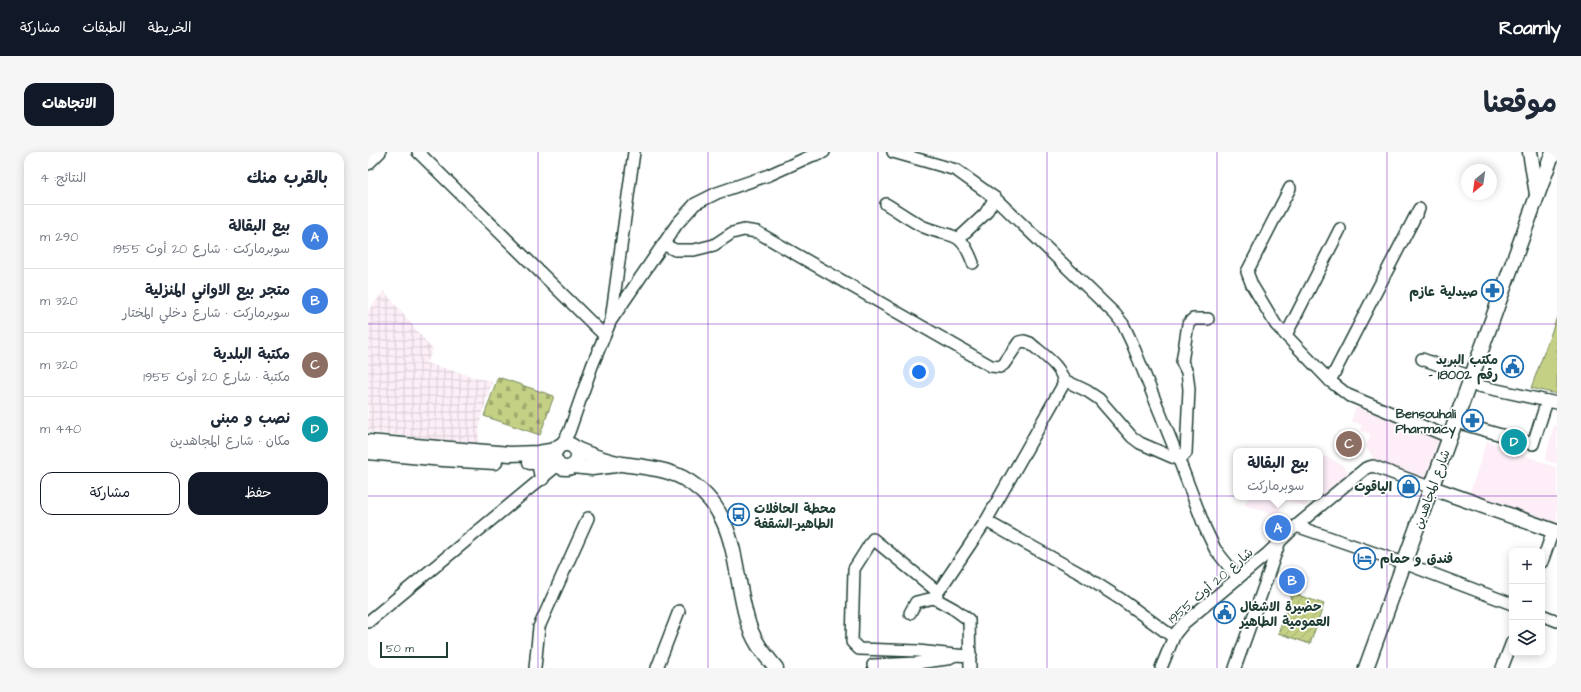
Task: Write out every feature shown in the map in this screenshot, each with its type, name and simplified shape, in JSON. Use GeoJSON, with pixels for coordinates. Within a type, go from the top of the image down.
{"type":"FeatureCollection","features":[{"type":"Feature","properties":{"kind":"main road"},"geometry":{"type":"LineString","coordinates":[[1530,152],[1537,195]]}},
{"type":"Feature","properties":{"kind":"main road","name":"شارع المجاهدين"},"geometry":{"type":"LineString","coordinates":[[1366,668],[1537,195],[1554,152]]}},
{"type":"Feature","properties":{"kind":"main road"},"geometry":{"type":"LineString","coordinates":[[368,442],[515,454],[563,453],[598,457],[621,464],[657,468],[671,473],[694,485],[712,503],[726,524],[730,536],[747,620],[759,648],[776,668]]}},
{"type":"Feature","properties":{"kind":"main road"},"geometry":{"type":"LineString","coordinates":[[368,452],[467,461],[538,462],[563,453]]}},
{"type":"Feature","properties":{"kind":"main road"},"geometry":{"type":"LineString","coordinates":[[563,453],[565,468],[573,466],[602,467],[621,464]]}},
{"type":"Feature","properties":{"kind":"main road"},"geometry":{"type":"LineString","coordinates":[[538,462],[542,478]]}},
{"type":"Feature","properties":{"kind":"main road"},"geometry":{"type":"LineString","coordinates":[[1432,488],[1555,532]]}},
{"type":"Feature","properties":{"kind":"street"},"geometry":{"type":"LineString","coordinates":[[368,164],[380,152]]}},
{"type":"Feature","properties":{"kind":"street"},"geometry":{"type":"LineString","coordinates":[[418,152],[604,335]]}},
{"type":"Feature","properties":{"kind":"street"},"geometry":{"type":"LineString","coordinates":[[611,320],[634,152]]}},
{"type":"Feature","properties":{"kind":"street"},"geometry":{"type":"LineString","coordinates":[[368,622],[542,478],[563,453],[569,432],[604,335],[611,320],[677,224],[695,204],[717,193],[769,175],[811,156],[824,152]]}},
{"type":"Feature","properties":{"kind":"street"},"geometry":{"type":"LineString","coordinates":[[893,152],[956,170],[995,198],[1115,314],[1123,324],[1180,460],[1204,528],[1215,549],[1238,578]]}},
{"type":"Feature","properties":{"kind":"street"},"geometry":{"type":"LineString","coordinates":[[1290,188],[1247,272],[1252,285],[1276,325],[1330,381],[1348,395],[1450,437]]}},
{"type":"Feature","properties":{"kind":"street"},"geometry":{"type":"LineString","coordinates":[[959,238],[985,214],[995,198]]}},
{"type":"Feature","properties":{"kind":"street"},"geometry":{"type":"LineString","coordinates":[[886,204],[922,226],[932,230],[948,233],[959,238],[965,245],[973,263]]}},
{"type":"Feature","properties":{"kind":"street"},"geometry":{"type":"LineString","coordinates":[[1330,381],[1419,209]]}},
{"type":"Feature","properties":{"kind":"street"},"geometry":{"type":"LineString","coordinates":[[1286,335],[1340,229]]}},
{"type":"Feature","properties":{"kind":"street"},"geometry":{"type":"LineString","coordinates":[[663,244],[675,250],[694,250],[714,244],[732,233],[744,230],[757,232],[991,366],[1000,367],[1004,364],[1019,342],[1024,340],[1030,343],[1059,369],[1064,380],[1099,399],[1132,437],[1140,443],[1180,460]]}},
{"type":"Feature","properties":{"kind":"street"},"geometry":{"type":"LineString","coordinates":[[1180,460],[1186,454],[1189,389],[1187,372],[1182,362],[1188,324],[1193,319],[1208,319]]}},
{"type":"Feature","properties":{"kind":"street"},"geometry":{"type":"LineString","coordinates":[[1422,359],[1470,381],[1552,402],[1533,444],[1456,422]]}},
{"type":"Feature","properties":{"kind":"street"},"geometry":{"type":"LineString","coordinates":[[910,613],[916,602],[936,595],[986,521],[1063,385],[1064,380]]}},
{"type":"Feature","properties":{"kind":"street"},"geometry":{"type":"LineString","coordinates":[[1236,668],[1270,557],[1280,542],[1296,526],[1366,468],[1373,466],[1432,488]]}},
{"type":"Feature","properties":{"kind":"street"},"geometry":{"type":"LineString","coordinates":[[535,668],[538,627],[588,518]]}},
{"type":"Feature","properties":{"kind":"street"},"geometry":{"type":"LineString","coordinates":[[986,521],[1083,575],[1122,600],[1173,637]]}},
{"type":"Feature","properties":{"kind":"street"},"geometry":{"type":"LineString","coordinates":[[1296,526],[1404,563],[1509,603]]}},
{"type":"Feature","properties":{"kind":"street"},"geometry":{"type":"LineString","coordinates":[[1545,555],[1555,532]]}},
{"type":"Feature","properties":{"kind":"street"},"geometry":{"type":"LineString","coordinates":[[970,668],[971,656],[969,620],[936,595],[873,539],[854,569],[852,642],[859,648],[918,651],[955,656],[971,656]]}},
{"type":"Feature","properties":{"kind":"street","name":"شارع 20 أوث 1955"},"geometry":{"type":"LineString","coordinates":[[1161,668],[1173,637],[1184,623],[1238,578],[1270,557]]}},
{"type":"Feature","properties":{"kind":"street"},"geometry":{"type":"LineString","coordinates":[[657,668],[680,611]]}},
{"type":"Feature","properties":{"kind":"street"},"geometry":{"type":"LineString","coordinates":[[1545,616],[1557,620]]}},
{"type":"Feature","properties":{"kind":"street"},"geometry":{"type":"LineString","coordinates":[[1502,668],[1509,650]]}},
{"type":"Feature","properties":{"kind":"street"},"geometry":{"type":"LineString","coordinates":[[873,665],[917,663],[947,659],[955,656]]}},
{"type":"Feature","properties":{"kind":"shaded area"},"geometry":{"type":"Polygon","coordinates":[[[384,291],[433,350],[426,363],[492,382],[481,417],[478,443],[368,432],[368,311],[384,291]]]}},
{"type":"Feature","properties":{"kind":"shaded area"},"geometry":{"type":"Polygon","coordinates":[[[1356,407],[1442,440],[1426,482],[1381,465],[1382,462],[1374,459],[1366,447],[1371,434],[1360,430],[1362,425],[1351,421],[1356,407]]]}},
{"type":"Feature","properties":{"kind":"shaded area"},"geometry":{"type":"Polygon","coordinates":[[[1554,425],[1557,426],[1557,464],[1545,460],[1554,425]]]}},
{"type":"Feature","properties":{"kind":"shaded area"},"geometry":{"type":"Polygon","coordinates":[[[1487,441],[1557,468],[1557,526],[1469,495],[1487,441]]]}},
{"type":"Feature","properties":{"kind":"shaded area"},"geometry":{"type":"Polygon","coordinates":[[[1324,456],[1341,464],[1351,475],[1323,497],[1324,456]]]}},
{"type":"Feature","properties":{"kind":"shaded area"},"geometry":{"type":"Polygon","coordinates":[[[1247,500],[1283,500],[1278,516],[1245,505],[1247,500]]]}},
{"type":"Feature","properties":{"kind":"shaded area"},"geometry":{"type":"Polygon","coordinates":[[[1286,500],[1309,500],[1306,507],[1286,500]]]}},
{"type":"Feature","properties":{"kind":"green space"},"geometry":{"type":"Polygon","coordinates":[[[1557,317],[1557,394],[1531,388],[1557,317]]]}},
{"type":"Feature","properties":{"kind":"green space"},"geometry":{"type":"Polygon","coordinates":[[[498,377],[554,396],[540,435],[484,416],[498,377]]]}},
{"type":"Feature","properties":{"kind":"green space"},"geometry":{"type":"Polygon","coordinates":[[[1292,593],[1324,604],[1310,644],[1278,633],[1292,593]]]}},
{"type":"Feature","properties":{"kind":"place","name":"صيدلية عازم"},"geometry":{"type":"Point","coordinates":[1493,291]}},
{"type":"Feature","properties":{"kind":"place","name":"مكتب البريد - رقم 18002"},"geometry":{"type":"Point","coordinates":[1513,366]}},
{"type":"Feature","properties":{"kind":"place","name":"Bensouhali Pharmacy"},"geometry":{"type":"Point","coordinates":[1472,420]}},
{"type":"Feature","properties":{"kind":"place","name":"نصب و مبنى"},"geometry":{"type":"Point","coordinates":[1514,442]}},
{"type":"Feature","properties":{"kind":"place","name":"مكتبة البلدية"},"geometry":{"type":"Point","coordinates":[1349,444]}},
{"type":"Feature","properties":{"kind":"place","name":"الياقوت"},"geometry":{"type":"Point","coordinates":[1408,486]}},
{"type":"Feature","properties":{"kind":"place","name":"محطة الحافلات الطاهير-الشقفة"},"geometry":{"type":"Point","coordinates":[739,515]}},
{"type":"Feature","properties":{"kind":"place","name":"بيع البقالة"},"geometry":{"type":"Point","coordinates":[1278,528]}},
{"type":"Feature","properties":{"kind":"place","name":"فندق و حمام"},"geometry":{"type":"Point","coordinates":[1364,558]}},
{"type":"Feature","properties":{"kind":"place","name":"متجر بيع الاواني المنزلية"},"geometry":{"type":"Point","coordinates":[1292,581]}},
{"type":"Feature","properties":{"kind":"place","name":"حضيرة الاشغال العمومية الطاهير"},"geometry":{"type":"Point","coordinates":[1225,613]}}]}
